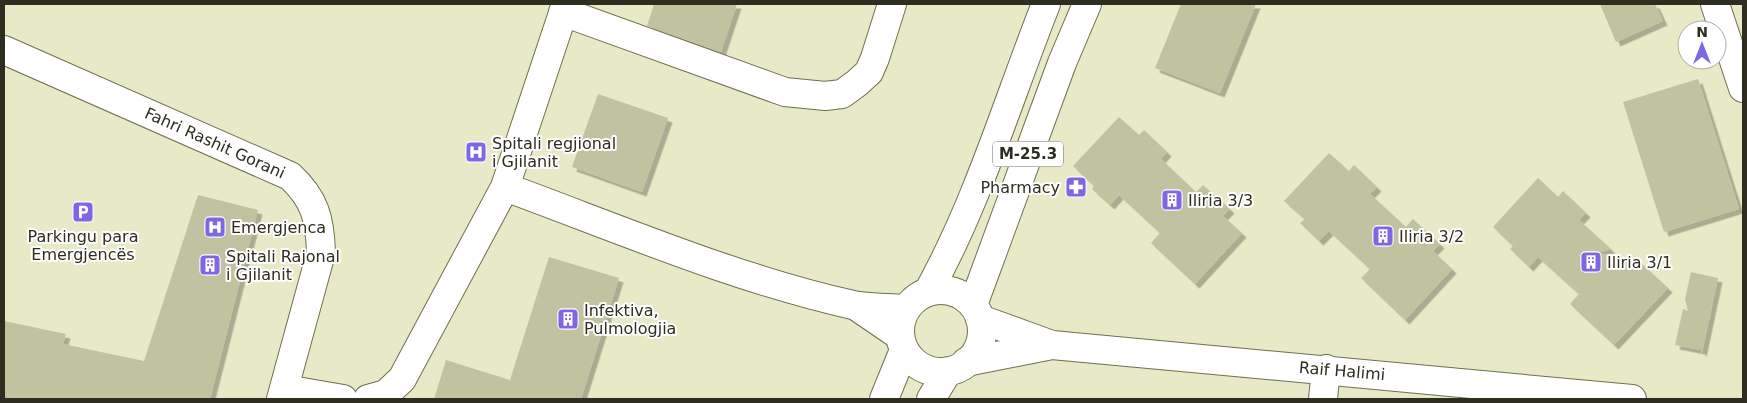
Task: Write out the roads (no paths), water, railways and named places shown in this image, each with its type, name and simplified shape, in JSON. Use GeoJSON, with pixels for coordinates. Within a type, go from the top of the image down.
{"type":"FeatureCollection","features":[{"type":"Feature","properties":{"kind":"street"},"geometry":{"type":"LineString","coordinates":[[368,399],[386,394],[402,379],[505,187],[564,8],[785,92],[825,96],[842,94],[858,83],[869,72],[892,4]]}},
{"type":"Feature","properties":{"kind":"street","name":"M-25.3"},"geometry":{"type":"LineString","coordinates":[[906,309],[915,299],[928,292],[948,256],[1046,4]]}},
{"type":"Feature","properties":{"kind":"street","name":"M-25.3"},"geometry":{"type":"LineString","coordinates":[[931,399],[957,367],[979,347],[982,330],[976,312],[1058,72],[1086,4]]}},
{"type":"Feature","properties":{"kind":"street"},"geometry":{"type":"LineString","coordinates":[[1715,4],[1743,88]]}},
{"type":"Feature","properties":{"kind":"street","name":"Fahri Rashit Gorani"},"geometry":{"type":"LineString","coordinates":[[4,50],[290,176],[304,189],[314,206],[320,229],[321,252],[283,394]]}},
{"type":"Feature","properties":{"kind":"street"},"geometry":{"type":"LineString","coordinates":[[505,187],[721,266],[854,305],[906,309],[901,322],[902,343],[884,399]]}},
{"type":"Feature","properties":{"kind":"street"},"geometry":{"type":"LineString","coordinates":[[928,292],[939,289],[952,291],[963,296],[976,312]]}},
{"type":"Feature","properties":{"kind":"street"},"geometry":{"type":"LineString","coordinates":[[854,305],[902,343],[915,362],[925,368],[957,367]]}},
{"type":"Feature","properties":{"kind":"street","name":"Raif Halimi"},"geometry":{"type":"LineString","coordinates":[[976,312],[1052,345]]}},
{"type":"Feature","properties":{"kind":"street","name":"Raif Halimi"},"geometry":{"type":"LineString","coordinates":[[957,367],[1052,345],[1326,369],[1632,399]]}},
{"type":"Feature","properties":{"kind":"street"},"geometry":{"type":"LineString","coordinates":[[1323,399],[1326,369]]}},
{"type":"Feature","properties":{"kind":"street"},"geometry":{"type":"LineString","coordinates":[[283,394],[343,399]]}},
{"type":"Feature","properties":{"kind":"place","name":"Spitali regjional i Gjilanit"},"geometry":{"type":"Point","coordinates":[476,152]}},
{"type":"Feature","properties":{"kind":"place","name":"Pharmacy"},"geometry":{"type":"Point","coordinates":[1076,187]}},
{"type":"Feature","properties":{"kind":"place","name":"Iliria 3/3"},"geometry":{"type":"Point","coordinates":[1172,200]}},
{"type":"Feature","properties":{"kind":"place","name":"Parkingu para Emergjencës"},"geometry":{"type":"Point","coordinates":[83,212]}},
{"type":"Feature","properties":{"kind":"place","name":"Emergjenca"},"geometry":{"type":"Point","coordinates":[215,227]}},
{"type":"Feature","properties":{"kind":"place","name":"Iliria 3/2"},"geometry":{"type":"Point","coordinates":[1383,236]}},
{"type":"Feature","properties":{"kind":"place","name":"Iliria 3/1"},"geometry":{"type":"Point","coordinates":[1591,262]}},
{"type":"Feature","properties":{"kind":"place","name":"Spitali Rajonal i Gjilanit"},"geometry":{"type":"Point","coordinates":[210,265]}},
{"type":"Feature","properties":{"kind":"place","name":"Infektiva, Pulmologjia"},"geometry":{"type":"Point","coordinates":[568,319]}}]}
